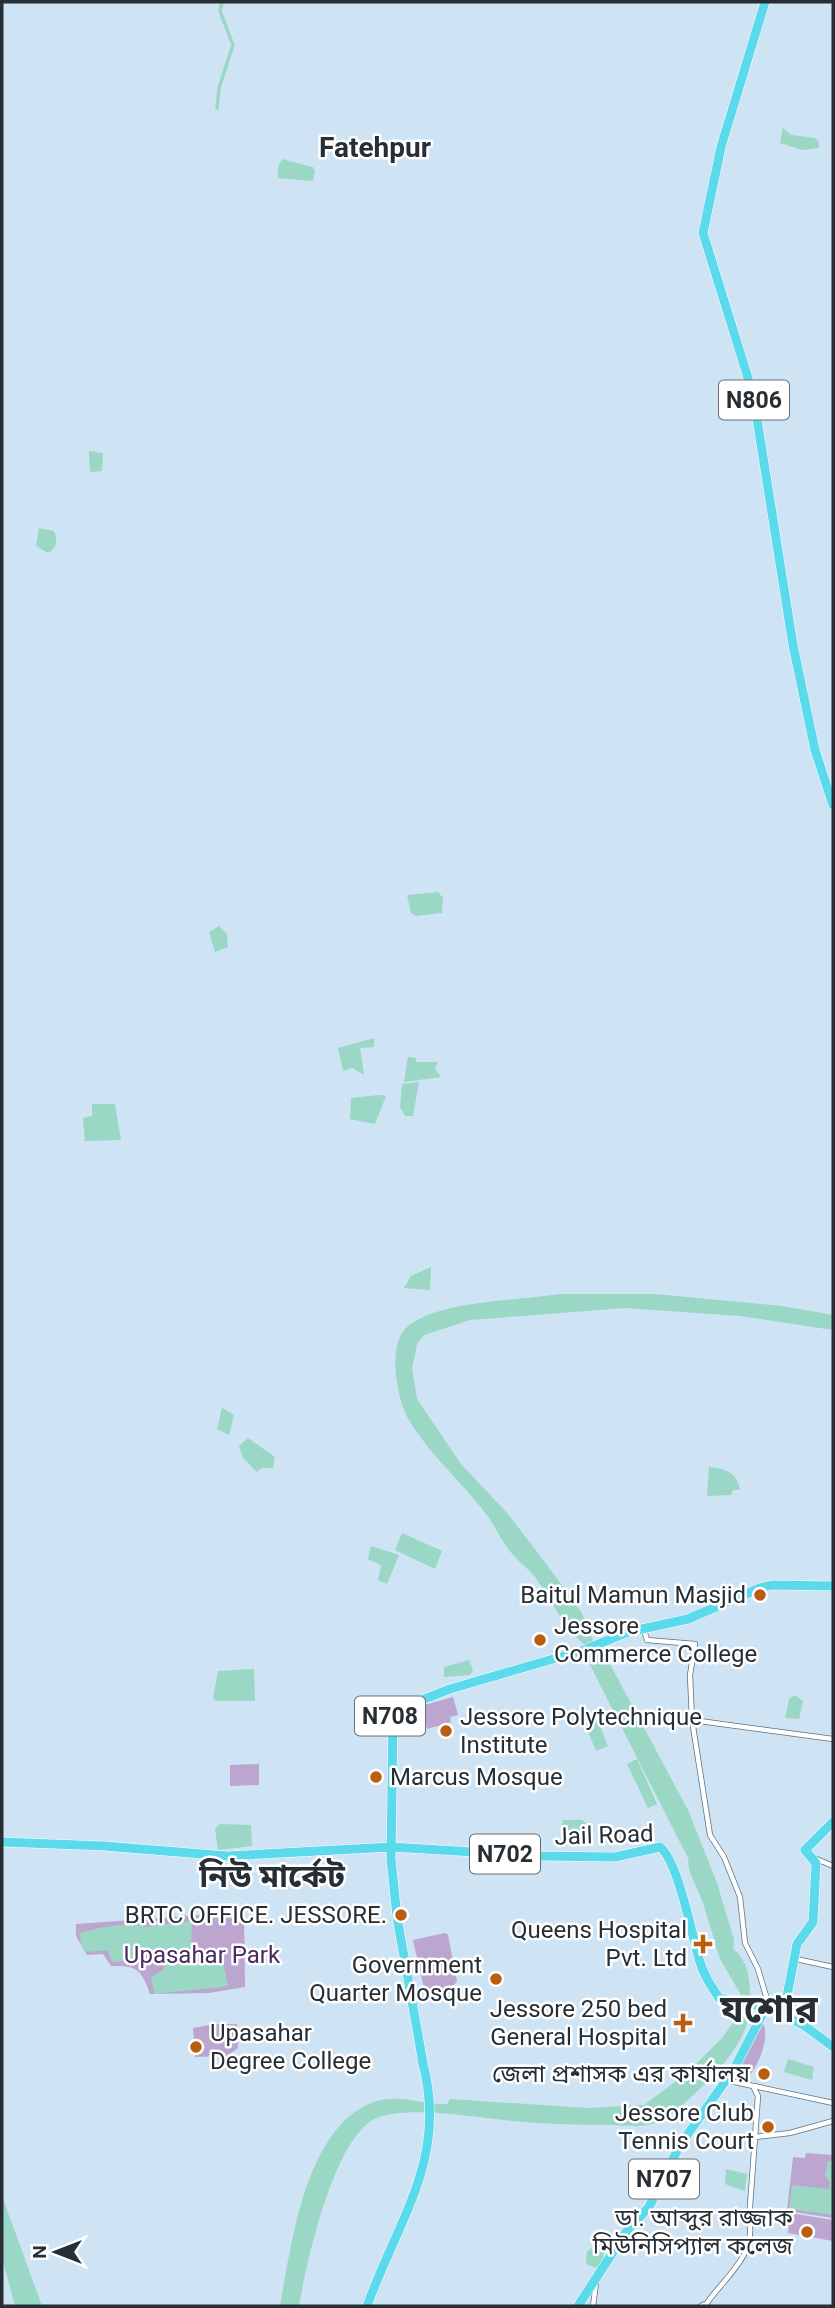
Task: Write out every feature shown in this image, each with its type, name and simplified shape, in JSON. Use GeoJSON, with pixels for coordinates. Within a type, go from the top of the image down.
{"type":"FeatureCollection","features":[{"type":"Feature","properties":{"kind":"highway","name":"N806"},"geometry":{"type":"LineString","coordinates":[[765,2],[721,147],[703,233],[753,394],[776,521],[793,645],[815,750],[833,805]]}},
{"type":"Feature","properties":{"kind":"highway","name":"N708"},"geometry":{"type":"LineString","coordinates":[[367,2306],[424,2171],[432,2116],[395,1921],[390,1848],[392,1706],[449,1686],[511,1672],[644,1629],[701,1615],[770,1585],[833,1586]]}},
{"type":"Feature","properties":{"kind":"highway","name":"N707"},"geometry":{"type":"LineString","coordinates":[[578,2306],[626,2232],[649,2207],[680,2145],[727,2078],[766,2009],[787,1996],[797,1944],[813,1922],[816,1899],[813,1858],[805,1850],[833,1822]]}},
{"type":"Feature","properties":{"kind":"highway","name":"N702"},"geometry":{"type":"LineString","coordinates":[[2,1842],[93,1845],[227,1856],[390,1848]]}},
{"type":"Feature","properties":{"kind":"highway","name":"Jail Road"},"geometry":{"type":"LineString","coordinates":[[390,1848],[615,1857],[660,1847],[668,1856],[699,1960],[715,1992],[719,1998],[766,2009]]}},
{"type":"Feature","properties":{"kind":"highway"},"geometry":{"type":"LineString","coordinates":[[766,2009],[805,2026],[833,2047]]}},
{"type":"Feature","properties":{"kind":"street"},"geometry":{"type":"LineString","coordinates":[[644,1629],[647,1640],[695,1644],[690,1675],[692,1720],[710,1835],[724,1857],[740,1897],[745,1943],[758,1969],[766,2009]]}},
{"type":"Feature","properties":{"kind":"street"},"geometry":{"type":"LineString","coordinates":[[692,1720],[833,1739]]}},
{"type":"Feature","properties":{"kind":"street"},"geometry":{"type":"LineString","coordinates":[[813,1858],[833,1866]]}},
{"type":"Feature","properties":{"kind":"street"},"geometry":{"type":"LineString","coordinates":[[796,1959],[833,1967]]}},
{"type":"Feature","properties":{"kind":"street"},"geometry":{"type":"LineString","coordinates":[[727,2078],[833,2103]]}},
{"type":"Feature","properties":{"kind":"street"},"geometry":{"type":"LineString","coordinates":[[701,2306],[727,2279],[749,2244],[758,2096],[753,2086]]}},
{"type":"Feature","properties":{"kind":"street"},"geometry":{"type":"LineString","coordinates":[[756,2137],[790,2133],[833,2121]]}},
{"type":"Feature","properties":{"kind":"street"},"geometry":{"type":"LineString","coordinates":[[593,2306],[597,2279]]}},
{"type":"Feature","properties":{"kind":"green space"},"geometry":{"type":"Polygon","coordinates":[[[453,1697],[458,1715],[450,1717],[451,1722],[427,1729],[421,1706],[453,1697]]]}},
{"type":"Feature","properties":{"kind":"green space"},"geometry":{"type":"Polygon","coordinates":[[[259,1764],[259,1785],[230,1786],[230,1765],[259,1764]]]}},
{"type":"Feature","properties":{"kind":"green space","name":"Upasahar Park"},"geometry":{"type":"Polygon","coordinates":[[[244,1912],[245,1987],[209,1993],[150,1994],[141,1974],[133,1968],[111,1966],[103,1954],[87,1955],[76,1936],[76,1924],[244,1912]]]}},
{"type":"Feature","properties":{"kind":"green space"},"geometry":{"type":"Polygon","coordinates":[[[445,1933],[448,1935],[457,1982],[436,1999],[424,1988],[413,1940],[445,1933]]]}},
{"type":"Feature","properties":{"kind":"green space"},"geometry":{"type":"Polygon","coordinates":[[[762,2022],[765,2035],[762,2053],[754,2070],[744,2081],[737,2072],[762,2022]]]}},
{"type":"Feature","properties":{"kind":"green space"},"geometry":{"type":"Polygon","coordinates":[[[237,2024],[238,2048],[227,2056],[195,2057],[193,2028],[237,2024]]]}},
{"type":"Feature","properties":{"kind":"green space"},"geometry":{"type":"Polygon","coordinates":[[[806,2153],[833,2155],[833,2218],[787,2211],[793,2157],[805,2158],[806,2153]]]}},
{"type":"Feature","properties":{"kind":"green space"},"geometry":{"type":"Polygon","coordinates":[[[790,2213],[833,2220],[833,2241],[788,2233],[790,2213]]]}},
{"type":"Feature","properties":{"kind":"shaded area"},"geometry":{"type":"Polygon","coordinates":[[[783,128],[791,135],[815,138],[819,142],[819,148],[802,150],[780,143],[783,128]]]}},
{"type":"Feature","properties":{"kind":"shaded area"},"geometry":{"type":"Polygon","coordinates":[[[282,159],[313,167],[313,181],[278,178],[278,167],[282,159]]]}},
{"type":"Feature","properties":{"kind":"shaded area"},"geometry":{"type":"Polygon","coordinates":[[[89,451],[103,453],[102,471],[90,472],[89,451]]]}},
{"type":"Feature","properties":{"kind":"shaded area"},"geometry":{"type":"Polygon","coordinates":[[[39,528],[54,531],[55,546],[48,553],[36,546],[39,528]]]}},
{"type":"Feature","properties":{"kind":"shaded area"},"geometry":{"type":"Polygon","coordinates":[[[438,892],[443,898],[442,913],[416,916],[411,913],[407,895],[438,892]]]}},
{"type":"Feature","properties":{"kind":"shaded area"},"geometry":{"type":"Polygon","coordinates":[[[219,926],[227,934],[228,947],[215,952],[209,932],[219,926]]]}},
{"type":"Feature","properties":{"kind":"shaded area"},"geometry":{"type":"Polygon","coordinates":[[[374,1038],[374,1047],[360,1048],[364,1075],[352,1068],[343,1071],[338,1048],[374,1038]]]}},
{"type":"Feature","properties":{"kind":"shaded area"},"geometry":{"type":"Polygon","coordinates":[[[408,1057],[416,1058],[416,1062],[438,1062],[435,1069],[441,1077],[404,1082],[408,1057]]]}},
{"type":"Feature","properties":{"kind":"shaded area"},"geometry":{"type":"Polygon","coordinates":[[[419,1082],[413,1116],[405,1116],[400,1107],[402,1084],[419,1082]]]}},
{"type":"Feature","properties":{"kind":"shaded area"},"geometry":{"type":"Polygon","coordinates":[[[386,1096],[375,1124],[350,1119],[351,1098],[386,1096]]]}},
{"type":"Feature","properties":{"kind":"shaded area"},"geometry":{"type":"Polygon","coordinates":[[[92,1104],[115,1104],[121,1140],[85,1141],[83,1118],[92,1116],[92,1104]]]}},
{"type":"Feature","properties":{"kind":"shaded area"},"geometry":{"type":"Polygon","coordinates":[[[431,1267],[430,1290],[404,1288],[411,1276],[431,1267]]]}},
{"type":"Feature","properties":{"kind":"shaded area"},"geometry":{"type":"Polygon","coordinates":[[[559,1294],[655,1294],[782,1306],[833,1315],[833,1330],[740,1316],[625,1308],[470,1320],[424,1335],[417,1344],[412,1369],[417,1399],[461,1464],[508,1514],[582,1613],[593,1641],[604,1653],[688,1810],[717,1883],[734,1940],[733,1949],[747,1970],[750,1996],[748,2022],[734,2049],[715,2074],[677,2109],[650,2125],[550,2124],[419,2112],[384,2116],[371,2121],[357,2135],[333,2179],[315,2235],[299,2306],[280,2306],[290,2250],[306,2188],[318,2159],[334,2133],[353,2114],[385,2099],[447,2104],[450,2099],[588,2108],[644,2105],[687,2073],[722,2038],[735,2020],[743,1998],[720,1959],[703,1903],[689,1870],[688,1858],[589,1663],[589,1648],[565,1624],[535,1577],[512,1554],[477,1502],[426,1445],[409,1420],[401,1400],[395,1360],[400,1336],[406,1328],[437,1312],[457,1307],[559,1294]]]}},
{"type":"Feature","properties":{"kind":"shaded area"},"geometry":{"type":"Polygon","coordinates":[[[222,1408],[234,1415],[229,1435],[217,1429],[222,1408]]]}},
{"type":"Feature","properties":{"kind":"shaded area"},"geometry":{"type":"Polygon","coordinates":[[[248,1438],[275,1457],[273,1468],[262,1468],[257,1472],[243,1458],[239,1446],[248,1438]]]}},
{"type":"Feature","properties":{"kind":"shaded area"},"geometry":{"type":"Polygon","coordinates":[[[709,1467],[729,1472],[736,1479],[740,1490],[733,1490],[731,1495],[707,1496],[709,1467]]]}},
{"type":"Feature","properties":{"kind":"shaded area"},"geometry":{"type":"Polygon","coordinates":[[[402,1533],[442,1551],[435,1569],[395,1550],[402,1533]]]}},
{"type":"Feature","properties":{"kind":"shaded area"},"geometry":{"type":"Polygon","coordinates":[[[371,1546],[399,1555],[387,1584],[378,1580],[381,1565],[368,1559],[371,1546]]]}},
{"type":"Feature","properties":{"kind":"shaded area"},"geometry":{"type":"Polygon","coordinates":[[[469,1660],[473,1670],[470,1675],[444,1677],[444,1667],[469,1660]]]}},
{"type":"Feature","properties":{"kind":"shaded area"},"geometry":{"type":"Polygon","coordinates":[[[254,1669],[255,1701],[216,1701],[213,1698],[218,1671],[254,1669]]]}},
{"type":"Feature","properties":{"kind":"shaded area"},"geometry":{"type":"Polygon","coordinates":[[[795,1695],[803,1701],[799,1719],[785,1718],[789,1699],[795,1695]]]}},
{"type":"Feature","properties":{"kind":"shaded area"},"geometry":{"type":"Polygon","coordinates":[[[596,1716],[608,1746],[596,1751],[584,1722],[596,1716]]]}},
{"type":"Feature","properties":{"kind":"shaded area"},"geometry":{"type":"Polygon","coordinates":[[[637,1759],[657,1804],[648,1808],[627,1764],[637,1759]]]}},
{"type":"Feature","properties":{"kind":"shaded area"},"geometry":{"type":"Polygon","coordinates":[[[563,1820],[582,1820],[587,1824],[586,1832],[561,1832],[563,1820]]]}},
{"type":"Feature","properties":{"kind":"shaded area"},"geometry":{"type":"Polygon","coordinates":[[[220,1824],[251,1825],[252,1846],[218,1850],[215,1829],[220,1824]]]}},
{"type":"Feature","properties":{"kind":"shaded area"},"geometry":{"type":"Polygon","coordinates":[[[192,1921],[191,1950],[202,1961],[222,1959],[228,1985],[154,1994],[151,1977],[163,1970],[168,1954],[161,1951],[113,1963],[107,1950],[88,1952],[82,1948],[79,1933],[113,1926],[145,1927],[192,1921]]]}},
{"type":"Feature","properties":{"kind":"shaded area"},"geometry":{"type":"Polygon","coordinates":[[[788,2059],[814,2067],[812,2080],[784,2072],[788,2059]]]}},
{"type":"Feature","properties":{"kind":"shaded area"},"geometry":{"type":"Polygon","coordinates":[[[828,2161],[833,2161],[833,2215],[789,2209],[792,2185],[829,2189],[830,2182],[825,2176],[828,2161]]]}},
{"type":"Feature","properties":{"kind":"shaded area"},"geometry":{"type":"Polygon","coordinates":[[[726,2169],[747,2174],[745,2191],[725,2184],[726,2169]]]}},
{"type":"Feature","properties":{"kind":"shaded area"},"geometry":{"type":"Polygon","coordinates":[[[2,2196],[42,2306],[16,2306],[14,2302],[2,2258],[2,2196]]]}},
{"type":"Feature","properties":{"kind":"shaded area"},"geometry":{"type":"Polygon","coordinates":[[[599,2241],[607,2245],[603,2256],[606,2258],[599,2269],[586,2264],[587,2252],[599,2241]]]}},
{"type":"Feature","properties":{"kind":"waterway"},"geometry":{"type":"LineString","coordinates":[[217,108],[219,88],[233,45],[220,11],[222,2]]}},
{"type":"Feature","properties":{"kind":"place","name":"Baitul Mamun Masjid"},"geometry":{"type":"Point","coordinates":[760,1595]}},
{"type":"Feature","properties":{"kind":"place","name":"Jessore Commerce College"},"geometry":{"type":"Point","coordinates":[540,1640]}},
{"type":"Feature","properties":{"kind":"place","name":"Jessore Polytechnique Institute"},"geometry":{"type":"Point","coordinates":[446,1731]}},
{"type":"Feature","properties":{"kind":"place","name":"Marcus Mosque"},"geometry":{"type":"Point","coordinates":[376,1777]}},
{"type":"Feature","properties":{"kind":"place","name":"BRTC OFFICE. JESSORE."},"geometry":{"type":"Point","coordinates":[401,1915]}},
{"type":"Feature","properties":{"kind":"place","name":"Queens Hospital Pvt. Ltd"},"geometry":{"type":"Point","coordinates":[703,1944]}},
{"type":"Feature","properties":{"kind":"place","name":"Government Quarter Mosque"},"geometry":{"type":"Point","coordinates":[496,1979]}},
{"type":"Feature","properties":{"kind":"place","name":"Jessore 250 bed General Hospital"},"geometry":{"type":"Point","coordinates":[683,2023]}},
{"type":"Feature","properties":{"kind":"place","name":"Upasahar Degree College"},"geometry":{"type":"Point","coordinates":[196,2047]}},
{"type":"Feature","properties":{"kind":"place","name":"জেলা প্রশাসক এর কার্যালয়"},"geometry":{"type":"Point","coordinates":[764,2074]}},
{"type":"Feature","properties":{"kind":"place","name":"Jessore Club Tennis Court"},"geometry":{"type":"Point","coordinates":[768,2127]}},
{"type":"Feature","properties":{"kind":"place","name":"ডা. আব্দুর রাজ্জাক মিউনিসিপ্যাল কলেজ"},"geometry":{"type":"Point","coordinates":[807,2232]}},
{"type":"Feature","properties":{"kind":"district","name":"Fatehpur"},"geometry":{"type":"Point","coordinates":[375,147]}},
{"type":"Feature","properties":{"kind":"district","name":"নিউ মার্কেট"},"geometry":{"type":"Point","coordinates":[272,1876]}},
{"type":"Feature","properties":{"kind":"district","name":"যশোর"},"geometry":{"type":"Point","coordinates":[769,2009]}}]}
